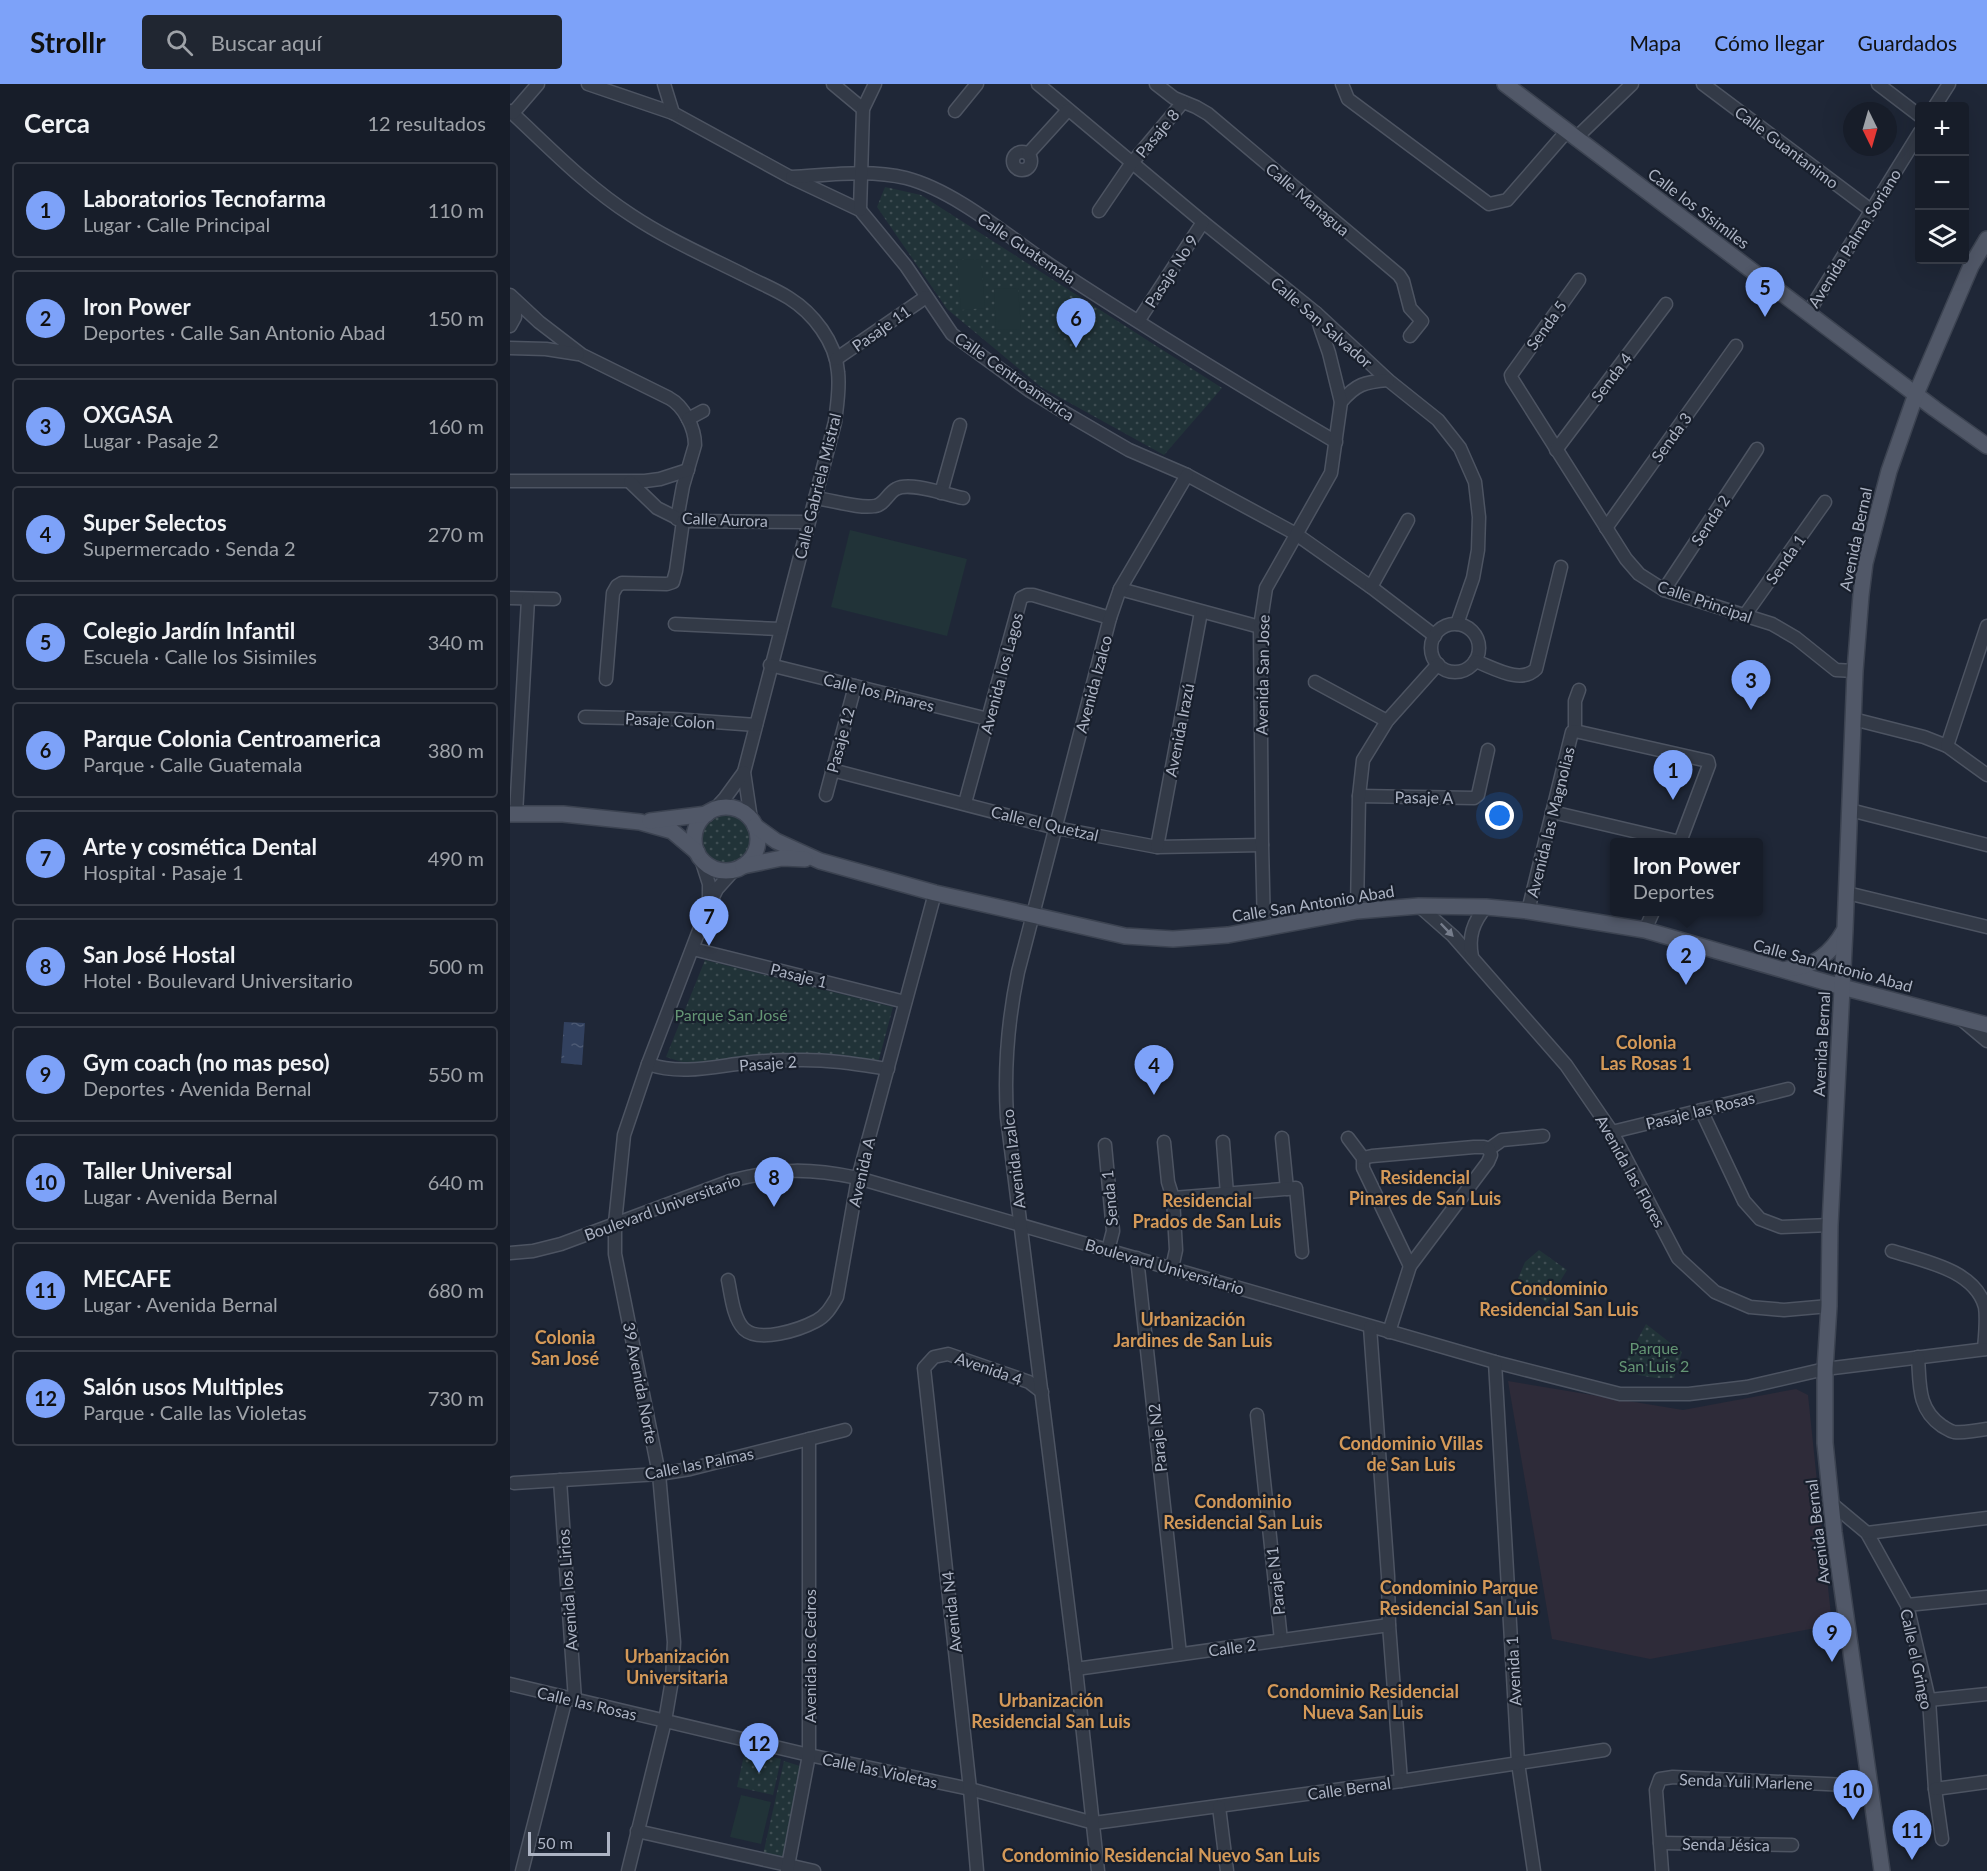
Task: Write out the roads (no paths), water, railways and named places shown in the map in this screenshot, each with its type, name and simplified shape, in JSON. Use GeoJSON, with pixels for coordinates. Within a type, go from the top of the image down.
{"type":"FeatureCollection","features":[{"type":"Feature","properties":{"kind":"main road","name":"Calle los Sisimiles"},"geometry":{"type":"LineString","coordinates":[[1505,84],[1987,446]]}},
{"type":"Feature","properties":{"kind":"main road","name":"Avenida Bernal"},"geometry":{"type":"LineString","coordinates":[[1882,1871],[1832,1503],[1826,1443],[1830,1225],[1847,893],[1855,671],[1865,563],[1889,471],[1916,394],[1971,266],[1987,239]]}},
{"type":"Feature","properties":{"kind":"main road"},"geometry":{"type":"LineString","coordinates":[[513,814],[563,814],[640,822],[672,831],[714,869],[724,871],[739,868],[751,859],[757,847],[758,837],[753,823],[742,812],[733,808],[679,819],[640,822]]}},
{"type":"Feature","properties":{"kind":"main road"},"geometry":{"type":"LineString","coordinates":[[699,856],[694,840],[695,830],[700,821],[710,812]]}},
{"type":"Feature","properties":{"kind":"main road","name":"Calle San Antonio Abad"},"geometry":{"type":"LineString","coordinates":[[753,823],[776,841],[820,861],[935,893],[1125,936],[1151,939],[1193,939],[1264,929],[1357,911],[1419,906],[1486,907],[1528,911],[1645,930],[1842,987],[1987,1025]]}},
{"type":"Feature","properties":{"kind":"main road","name":"Calle San Antonio Abad"},"geometry":{"type":"LineString","coordinates":[[739,868],[782,858],[820,861]]}},
{"type":"Feature","properties":{"kind":"main road"},"geometry":{"type":"LineString","coordinates":[[1780,969],[1801,968],[1820,960],[1835,946],[1845,929]]}},
{"type":"Feature","properties":{"kind":"street"},"geometry":{"type":"LineString","coordinates":[[511,112],[538,84]]}},
{"type":"Feature","properties":{"kind":"street"},"geometry":{"type":"LineString","coordinates":[[664,84],[673,113]]}},
{"type":"Feature","properties":{"kind":"street"},"geometry":{"type":"LineString","coordinates":[[833,84],[863,108]]}},
{"type":"Feature","properties":{"kind":"street"},"geometry":{"type":"LineString","coordinates":[[860,210],[863,108],[875,84]]}},
{"type":"Feature","properties":{"kind":"street"},"geometry":{"type":"LineString","coordinates":[[955,111],[977,84]]}},
{"type":"Feature","properties":{"kind":"street","name":"Calle San Salvador"},"geometry":{"type":"LineString","coordinates":[[1038,84],[1131,164],[1316,313],[1388,380],[1438,420],[1460,448],[1475,482],[1479,518],[1478,550],[1473,578],[1457,624]]}},
{"type":"Feature","properties":{"kind":"street","name":"Calle Managua"},"geometry":{"type":"LineString","coordinates":[[1156,84],[1172,97],[1208,114],[1398,275],[1403,280],[1410,308],[1422,321],[1410,336]]}},
{"type":"Feature","properties":{"kind":"street"},"geometry":{"type":"LineString","coordinates":[[1342,84],[1348,99],[1489,204],[1507,200],[1571,134],[1632,84]]}},
{"type":"Feature","properties":{"kind":"street","name":"Calle Guantanimo"},"geometry":{"type":"LineString","coordinates":[[1703,84],[1872,211]]}},
{"type":"Feature","properties":{"kind":"street"},"geometry":{"type":"LineString","coordinates":[[1878,84],[1915,112]]}},
{"type":"Feature","properties":{"kind":"street"},"geometry":{"type":"LineString","coordinates":[[1938,102],[1949,84]]}},
{"type":"Feature","properties":{"kind":"street","name":"Calle Centroamerica"},"geometry":{"type":"LineString","coordinates":[[598,85],[673,113],[790,177],[860,210],[906,266],[952,334],[1030,391],[1129,450],[1187,475],[1296,534],[1435,636]]}},
{"type":"Feature","properties":{"kind":"street","name":"Pasaje 8"},"geometry":{"type":"LineString","coordinates":[[1099,211],[1131,164],[1184,102]]}},
{"type":"Feature","properties":{"kind":"street"},"geometry":{"type":"LineString","coordinates":[[1028,154],[1068,110]]}},
{"type":"Feature","properties":{"kind":"street","name":"Calle Gabriela Mistral"},"geometry":{"type":"LineString","coordinates":[[511,112],[567,165],[631,215],[676,241],[789,298],[810,315],[826,336],[836,359],[839,397],[835,422],[744,772],[725,798],[710,812]]}},
{"type":"Feature","properties":{"kind":"street","name":"Avenida Palma Soriano"},"geometry":{"type":"LineString","coordinates":[[1808,313],[1915,140]]}},
{"type":"Feature","properties":{"kind":"street","name":"Calle Guatemala"},"geometry":{"type":"LineString","coordinates":[[790,177],[879,174],[907,178],[946,195],[985,219],[1053,267],[1251,392],[1336,442]]}},
{"type":"Feature","properties":{"kind":"street","name":"Pasaje No 9"},"geometry":{"type":"LineString","coordinates":[[1139,320],[1203,222]]}},
{"type":"Feature","properties":{"kind":"street","name":"Senda 5"},"geometry":{"type":"LineString","coordinates":[[1513,371],[1578,280]]}},
{"type":"Feature","properties":{"kind":"street","name":"Pasaje 11"},"geometry":{"type":"LineString","coordinates":[[836,359],[926,297]]}},
{"type":"Feature","properties":{"kind":"street"},"geometry":{"type":"LineString","coordinates":[[510,326],[515,317],[513,298]]}},
{"type":"Feature","properties":{"kind":"street"},"geometry":{"type":"LineString","coordinates":[[513,298],[551,333],[582,355],[674,400],[688,418],[695,440],[681,494],[676,571],[673,582],[667,584],[622,583],[617,586],[613,593],[606,679]]}},
{"type":"Feature","properties":{"kind":"street","name":"Senda 4"},"geometry":{"type":"LineString","coordinates":[[1556,450],[1666,304]]}},
{"type":"Feature","properties":{"kind":"street","name":"Avenida San Jose"},"geometry":{"type":"LineString","coordinates":[[1264,929],[1260,627],[1266,588],[1331,473],[1341,402],[1329,352],[1316,313]]}},
{"type":"Feature","properties":{"kind":"street","name":"Senda 3"},"geometry":{"type":"LineString","coordinates":[[1606,528],[1736,346]]}},
{"type":"Feature","properties":{"kind":"street"},"geometry":{"type":"LineString","coordinates":[[510,348],[546,349],[582,355]]}},
{"type":"Feature","properties":{"kind":"street","name":"Calle Principal"},"geometry":{"type":"LineString","coordinates":[[1513,371],[1512,379],[1633,568],[1664,590],[1745,615],[1786,631],[1836,670],[1855,671]]}},
{"type":"Feature","properties":{"kind":"street"},"geometry":{"type":"LineString","coordinates":[[1341,402],[1352,389],[1369,381],[1388,380]]}},
{"type":"Feature","properties":{"kind":"street"},"geometry":{"type":"LineString","coordinates":[[688,418],[703,411]]}},
{"type":"Feature","properties":{"kind":"street"},"geometry":{"type":"LineString","coordinates":[[941,493],[960,425]]}},
{"type":"Feature","properties":{"kind":"street","name":"Senda 2"},"geometry":{"type":"LineString","coordinates":[[1664,590],[1757,449]]}},
{"type":"Feature","properties":{"kind":"street"},"geometry":{"type":"LineString","coordinates":[[510,481],[630,482],[660,479],[688,470]]}},
{"type":"Feature","properties":{"kind":"street","name":"Avenida Izalco"},"geometry":{"type":"LineString","coordinates":[[1098,1871],[1076,1669],[1009,1138],[1005,1088],[1010,1013],[1110,618],[1120,589],[1187,475]]}},
{"type":"Feature","properties":{"kind":"street","name":"Calle Aurora"},"geometry":{"type":"LineString","coordinates":[[630,482],[657,508],[680,520],[808,522]]}},
{"type":"Feature","properties":{"kind":"street"},"geometry":{"type":"LineString","coordinates":[[815,498],[865,507],[876,506],[881,504],[894,490],[909,486],[963,498]]}},
{"type":"Feature","properties":{"kind":"street","name":"Senda 1"},"geometry":{"type":"LineString","coordinates":[[1745,615],[1825,502]]}},
{"type":"Feature","properties":{"kind":"street"},"geometry":{"type":"LineString","coordinates":[[1371,587],[1408,520]]}},
{"type":"Feature","properties":{"kind":"street"},"geometry":{"type":"LineString","coordinates":[[1475,660],[1515,676],[1525,676],[1533,672],[1538,665],[1561,567]]}},
{"type":"Feature","properties":{"kind":"street"},"geometry":{"type":"LineString","coordinates":[[1120,589],[1260,627]]}},
{"type":"Feature","properties":{"kind":"street","name":"Avenida los Lagos"},"geometry":{"type":"LineString","coordinates":[[965,803],[1021,598],[1033,595],[1110,618]]}},
{"type":"Feature","properties":{"kind":"street"},"geometry":{"type":"LineString","coordinates":[[510,598],[554,599]]}},
{"type":"Feature","properties":{"kind":"street"},"geometry":{"type":"LineString","coordinates":[[513,814],[528,599]]}},
{"type":"Feature","properties":{"kind":"street","name":"Avenida Irazú"},"geometry":{"type":"LineString","coordinates":[[1157,848],[1201,612]]}},
{"type":"Feature","properties":{"kind":"street"},"geometry":{"type":"LineString","coordinates":[[675,624],[780,629]]}},
{"type":"Feature","properties":{"kind":"street"},"geometry":{"type":"LineString","coordinates":[[1457,624],[1468,628],[1476,635],[1479,646],[1475,660],[1466,669],[1454,671],[1438,664],[1432,650],[1435,636],[1447,626],[1457,624]]}},
{"type":"Feature","properties":{"kind":"street"},"geometry":{"type":"LineString","coordinates":[[1947,746],[1987,626]]}},
{"type":"Feature","properties":{"kind":"street"},"geometry":{"type":"LineString","coordinates":[[1357,911],[1359,796],[1363,760],[1387,721],[1438,664]]}},
{"type":"Feature","properties":{"kind":"street","name":"Calle los Pinares"},"geometry":{"type":"LineString","coordinates":[[770,665],[988,719]]}},
{"type":"Feature","properties":{"kind":"street"},"geometry":{"type":"LineString","coordinates":[[1315,682],[1387,721]]}},
{"type":"Feature","properties":{"kind":"street","name":"Pasaje 12"},"geometry":{"type":"LineString","coordinates":[[826,795],[855,686]]}},
{"type":"Feature","properties":{"kind":"street","name":"Avenida las Magnolias"},"geometry":{"type":"LineString","coordinates":[[1528,911],[1574,732],[1575,701],[1579,690]]}},
{"type":"Feature","properties":{"kind":"street","name":"Pasaje Colon"},"geometry":{"type":"LineString","coordinates":[[585,717],[674,719],[756,725]]}},
{"type":"Feature","properties":{"kind":"street"},"geometry":{"type":"LineString","coordinates":[[1853,719],[1924,737],[1947,746],[1987,775]]}},
{"type":"Feature","properties":{"kind":"street"},"geometry":{"type":"LineString","coordinates":[[1574,732],[1708,760],[1709,765],[1682,838]]}},
{"type":"Feature","properties":{"kind":"street","name":"Pasaje A"},"geometry":{"type":"LineString","coordinates":[[1359,796],[1474,798],[1478,795],[1488,750]]}},
{"type":"Feature","properties":{"kind":"street","name":"Calle el Quetzal"},"geometry":{"type":"LineString","coordinates":[[832,770],[1056,828],[1157,848],[1262,845]]}},
{"type":"Feature","properties":{"kind":"street","name":"Calle Gabriela Mistral"},"geometry":{"type":"LineString","coordinates":[[744,772],[753,823]]}},
{"type":"Feature","properties":{"kind":"street"},"geometry":{"type":"LineString","coordinates":[[1850,810],[1987,845]]}},
{"type":"Feature","properties":{"kind":"street"},"geometry":{"type":"LineString","coordinates":[[1552,812],[1663,838]]}},
{"type":"Feature","properties":{"kind":"street","name":"39 Avenida Norte"},"geometry":{"type":"LineString","coordinates":[[699,856],[709,884],[708,907]]}},
{"type":"Feature","properties":{"kind":"street","name":"39 Avenida Norte"},"geometry":{"type":"LineString","coordinates":[[628,1871],[665,1721],[672,1680],[674,1642],[659,1474],[615,1254],[615,1223],[624,1135],[648,1064],[708,907],[717,889],[739,868]]}},
{"type":"Feature","properties":{"kind":"street","name":"Avenida A"},"geometry":{"type":"LineString","coordinates":[[728,1280],[737,1317],[743,1328],[753,1334],[777,1335],[816,1321],[830,1310],[837,1297],[858,1178],[935,893]]}},
{"type":"Feature","properties":{"kind":"street"},"geometry":{"type":"LineString","coordinates":[[1847,893],[1987,927]]}},
{"type":"Feature","properties":{"kind":"street","name":"Avenida las Flores"},"geometry":{"type":"LineString","coordinates":[[1419,906],[1440,922],[1566,1065],[1612,1132],[1678,1258],[1715,1292],[1750,1307],[1784,1310],[1829,1306]]}},
{"type":"Feature","properties":{"kind":"street"},"geometry":{"type":"LineString","coordinates":[[1472,958],[1470,936],[1479,915],[1486,907]]}},
{"type":"Feature","properties":{"kind":"street"},"geometry":{"type":"LineString","coordinates":[[1645,930],[1651,916]]}},
{"type":"Feature","properties":{"kind":"street","name":"Pasaje 1"},"geometry":{"type":"LineString","coordinates":[[693,949],[905,1002]]}},
{"type":"Feature","properties":{"kind":"street"},"geometry":{"type":"LineString","coordinates":[[1959,1017],[1987,1041]]}},
{"type":"Feature","properties":{"kind":"street","name":"Pasaje 2"},"geometry":{"type":"LineString","coordinates":[[648,1064],[686,1070],[796,1060],[841,1061],[888,1068]]}},
{"type":"Feature","properties":{"kind":"street","name":"Pasaje las Rosas"},"geometry":{"type":"LineString","coordinates":[[1612,1132],[1788,1089]]}},
{"type":"Feature","properties":{"kind":"street"},"geometry":{"type":"LineString","coordinates":[[1701,1110],[1744,1201],[1760,1219],[1781,1227],[1830,1225]]}},
{"type":"Feature","properties":{"kind":"street"},"geometry":{"type":"LineString","coordinates":[[1489,1149],[1502,1140],[1543,1136]]}},
{"type":"Feature","properties":{"kind":"street"},"geometry":{"type":"LineString","coordinates":[[1282,1138],[1302,1252]]}},
{"type":"Feature","properties":{"kind":"street"},"geometry":{"type":"LineString","coordinates":[[1348,1138],[1363,1158],[1363,1168],[1410,1266]]}},
{"type":"Feature","properties":{"kind":"street"},"geometry":{"type":"LineString","coordinates":[[1164,1142],[1168,1182],[1173,1198],[1176,1253],[1172,1268]]}},
{"type":"Feature","properties":{"kind":"street"},"geometry":{"type":"LineString","coordinates":[[1223,1142],[1227,1194]]}},
{"type":"Feature","properties":{"kind":"street","name":"Senda 1"},"geometry":{"type":"LineString","coordinates":[[1105,1145],[1113,1231],[1108,1250]]}},
{"type":"Feature","properties":{"kind":"street"},"geometry":{"type":"LineString","coordinates":[[1363,1158],[1474,1147],[1489,1149]]}},
{"type":"Feature","properties":{"kind":"street"},"geometry":{"type":"LineString","coordinates":[[1389,1332],[1410,1266],[1488,1162],[1491,1155],[1489,1149]]}},
{"type":"Feature","properties":{"kind":"street","name":"Boulevard Universitario"},"geometry":{"type":"LineString","coordinates":[[510,1253],[548,1248],[703,1191],[755,1175],[803,1170],[858,1178],[1371,1327],[1620,1394],[1689,1394],[1747,1387],[1826,1369],[1986,1349]]}},
{"type":"Feature","properties":{"kind":"street"},"geometry":{"type":"LineString","coordinates":[[1173,1198],[1291,1188]]}},
{"type":"Feature","properties":{"kind":"street"},"geometry":{"type":"LineString","coordinates":[[1892,1251],[1940,1266],[1978,1290],[1986,1309],[1986,1349]]}},
{"type":"Feature","properties":{"kind":"street","name":"Paraje N2"},"geometry":{"type":"LineString","coordinates":[[1137,1258],[1180,1654]]}},
{"type":"Feature","properties":{"kind":"street"},"geometry":{"type":"LineString","coordinates":[[1371,1327],[1401,1781]]}},
{"type":"Feature","properties":{"kind":"street","name":"Avenida 4"},"geometry":{"type":"LineString","coordinates":[[934,1357],[948,1354],[1029,1382],[1042,1392]]}},
{"type":"Feature","properties":{"kind":"street","name":"Avenida N4"},"geometry":{"type":"LineString","coordinates":[[934,1357],[924,1368],[977,1871]]}},
{"type":"Feature","properties":{"kind":"street"},"geometry":{"type":"LineString","coordinates":[[1918,1357],[1922,1399],[1926,1411],[1936,1422],[1951,1432],[1987,1430]]}},
{"type":"Feature","properties":{"kind":"street","name":"Avenida 1"},"geometry":{"type":"LineString","coordinates":[[1495,1362],[1518,1763],[1534,1871]]}},
{"type":"Feature","properties":{"kind":"street","name":"Paraje N1"},"geometry":{"type":"LineString","coordinates":[[1257,1415],[1281,1640]]}},
{"type":"Feature","properties":{"kind":"street","name":"Calle las Palmas"},"geometry":{"type":"LineString","coordinates":[[514,1483],[659,1474],[690,1469],[845,1430]]}},
{"type":"Feature","properties":{"kind":"street","name":"Avenida los Cedros"},"geometry":{"type":"LineString","coordinates":[[788,1868],[809,1755],[809,1439]]}},
{"type":"Feature","properties":{"kind":"street","name":"Avenida los Lirios"},"geometry":{"type":"LineString","coordinates":[[522,1871],[571,1699],[560,1480]]}},
{"type":"Feature","properties":{"kind":"street","name":"Calle el Gringo"},"geometry":{"type":"LineString","coordinates":[[1832,1503],[1867,1533],[1907,1605],[1929,1700],[1935,1789],[1942,1839]]}},
{"type":"Feature","properties":{"kind":"street"},"geometry":{"type":"LineString","coordinates":[[1867,1533],[1987,1518]]}},
{"type":"Feature","properties":{"kind":"street"},"geometry":{"type":"LineString","coordinates":[[1907,1605],[1987,1597]]}},
{"type":"Feature","properties":{"kind":"street","name":"Calle 2"},"geometry":{"type":"LineString","coordinates":[[1076,1669],[1389,1625]]}},
{"type":"Feature","properties":{"kind":"street","name":"Calle las Rosas"},"geometry":{"type":"LineString","coordinates":[[510,1684],[665,1721]]}},
{"type":"Feature","properties":{"kind":"street"},"geometry":{"type":"LineString","coordinates":[[1929,1700],[1987,1694]]}},
{"type":"Feature","properties":{"kind":"street","name":"Calle las Violetas"},"geometry":{"type":"LineString","coordinates":[[665,1721],[809,1755],[970,1789],[1094,1823]]}},
{"type":"Feature","properties":{"kind":"street","name":"Calle Bernal"},"geometry":{"type":"LineString","coordinates":[[1094,1823],[1401,1781],[1604,1750]]}},
{"type":"Feature","properties":{"kind":"street","name":"Senda Yuli Marlene"},"geometry":{"type":"LineString","coordinates":[[1659,1843],[1656,1790],[1660,1779],[1673,1777],[1869,1785]]}},
{"type":"Feature","properties":{"kind":"street"},"geometry":{"type":"LineString","coordinates":[[1935,1789],[1987,1782]]}},
{"type":"Feature","properties":{"kind":"street"},"geometry":{"type":"LineString","coordinates":[[1219,1807],[1227,1871]]}},
{"type":"Feature","properties":{"kind":"street"},"geometry":{"type":"LineString","coordinates":[[637,1831],[788,1868],[814,1871]]}},
{"type":"Feature","properties":{"kind":"street"},"geometry":{"type":"LineString","coordinates":[[1659,1843],[1662,1871]]}},
{"type":"Feature","properties":{"kind":"street","name":"Senda Jésica"},"geometry":{"type":"LineString","coordinates":[[1659,1843],[1792,1845]]}},
{"type":"Feature","properties":{"kind":"water"},"geometry":{"type":"Polygon","coordinates":[[[564,1022],[585,1023],[582,1065],[561,1063],[564,1022]]]}},
{"type":"Feature","properties":{"kind":"place","name":"Colegio Jardín Infantil"},"geometry":{"type":"Point","coordinates":[1765,317]}},
{"type":"Feature","properties":{"kind":"place","name":"Parque Colonia Centroamerica"},"geometry":{"type":"Point","coordinates":[1076,348]}},
{"type":"Feature","properties":{"kind":"place","name":"OXGASA"},"geometry":{"type":"Point","coordinates":[1751,710]}},
{"type":"Feature","properties":{"kind":"place","name":"Laboratorios Tecnofarma"},"geometry":{"type":"Point","coordinates":[1673,800]}},
{"type":"Feature","properties":{"kind":"place","name":"Arte y cosmética Dental"},"geometry":{"type":"Point","coordinates":[709,946]}},
{"type":"Feature","properties":{"kind":"place","name":"Iron Power"},"geometry":{"type":"Point","coordinates":[1686,985]}},
{"type":"Feature","properties":{"kind":"place","name":"Super Selectos"},"geometry":{"type":"Point","coordinates":[1154,1095]}},
{"type":"Feature","properties":{"kind":"place","name":"San José Hostal"},"geometry":{"type":"Point","coordinates":[774,1207]}},
{"type":"Feature","properties":{"kind":"place","name":"Gym coach (no mas peso)"},"geometry":{"type":"Point","coordinates":[1832,1662]}},
{"type":"Feature","properties":{"kind":"place","name":"Salón usos Multiples"},"geometry":{"type":"Point","coordinates":[759,1773]}},
{"type":"Feature","properties":{"kind":"place","name":"Taller Universal"},"geometry":{"type":"Point","coordinates":[1853,1820]}},
{"type":"Feature","properties":{"kind":"place","name":"MECAFE"},"geometry":{"type":"Point","coordinates":[1912,1860]}},
{"type":"Feature","properties":{"kind":"district","name":"Colonia Las Rosas 1"},"geometry":{"type":"Point","coordinates":[1646,1052]}},
{"type":"Feature","properties":{"kind":"district","name":"Residencial Pinares de San Luis"},"geometry":{"type":"Point","coordinates":[1425,1187]}},
{"type":"Feature","properties":{"kind":"district","name":"Residencial Prados de San Luis"},"geometry":{"type":"Point","coordinates":[1207,1210]}},
{"type":"Feature","properties":{"kind":"district","name":"Condominio Residencial San Luis"},"geometry":{"type":"Point","coordinates":[1559,1298]}},
{"type":"Feature","properties":{"kind":"district","name":"Urbanización Jardines de San Luis"},"geometry":{"type":"Point","coordinates":[1193,1329]}},
{"type":"Feature","properties":{"kind":"district","name":"Colonia San José"},"geometry":{"type":"Point","coordinates":[565,1347]}},
{"type":"Feature","properties":{"kind":"district","name":"Condominio Villas de San Luis"},"geometry":{"type":"Point","coordinates":[1411,1453]}},
{"type":"Feature","properties":{"kind":"district","name":"Condominio Residencial San Luis"},"geometry":{"type":"Point","coordinates":[1243,1511]}},
{"type":"Feature","properties":{"kind":"district","name":"Condominio Parque Residencial San Luis"},"geometry":{"type":"Point","coordinates":[1459,1597]}},
{"type":"Feature","properties":{"kind":"district","name":"Urbanización Universitaria"},"geometry":{"type":"Point","coordinates":[677,1666]}},
{"type":"Feature","properties":{"kind":"district","name":"Condominio Residencial Nueva San Luis"},"geometry":{"type":"Point","coordinates":[1363,1701]}},
{"type":"Feature","properties":{"kind":"district","name":"Urbanización Residencial San Luis"},"geometry":{"type":"Point","coordinates":[1051,1710]}},
{"type":"Feature","properties":{"kind":"district","name":"Condominio Residencial Nuevo San Luis"},"geometry":{"type":"Point","coordinates":[1161,1855]}},
{"type":"Feature","properties":{"kind":"park label","name":"Parque San José"},"geometry":{"type":"Point","coordinates":[731,1014]}},
{"type":"Feature","properties":{"kind":"park label","name":"Parque San Luis 2"},"geometry":{"type":"Point","coordinates":[1654,1356]}}]}
